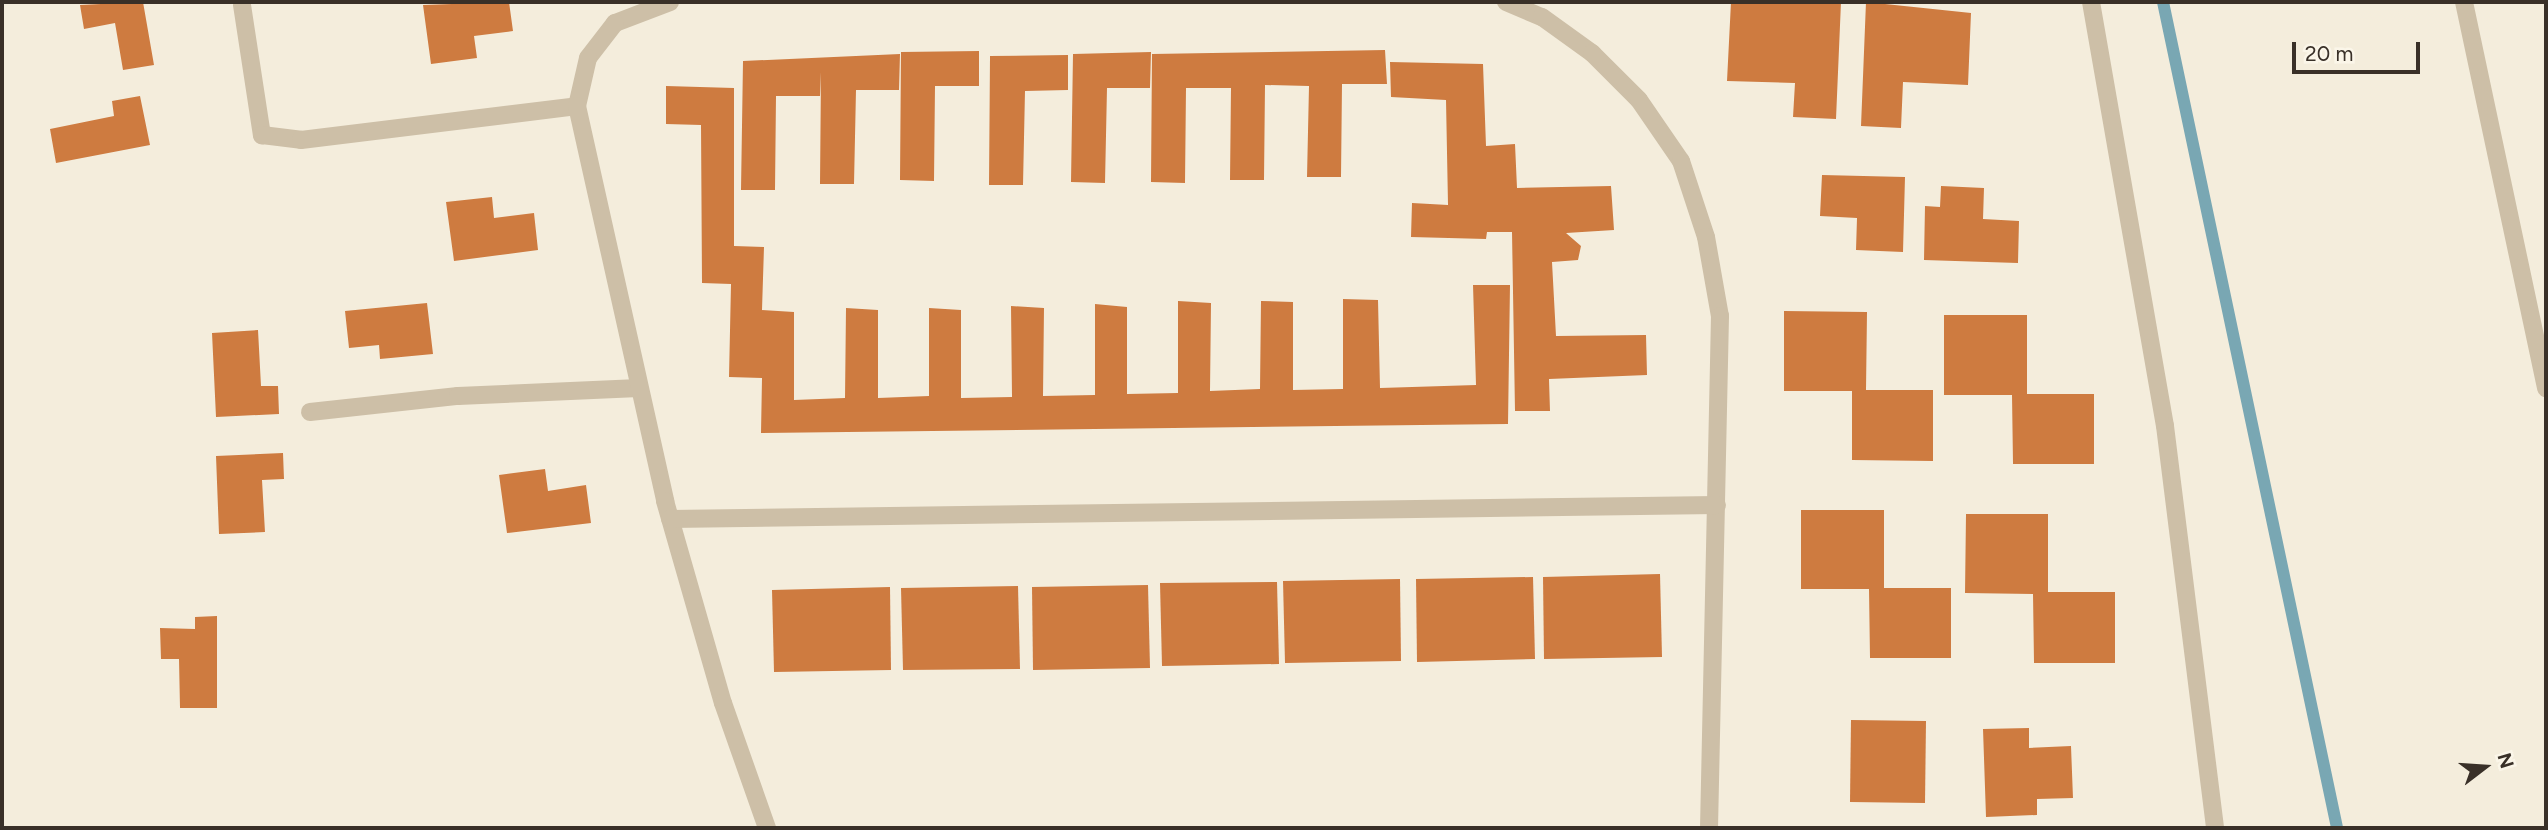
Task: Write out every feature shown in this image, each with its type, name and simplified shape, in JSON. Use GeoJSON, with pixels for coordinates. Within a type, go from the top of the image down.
{"type":"FeatureCollection","features":[{"type":"Feature","properties":{"kind":"street"},"geometry":{"type":"LineString","coordinates":[[670,2],[615,23],[587,58],[577,106],[670,519],[723,703],[767,828]]}},
{"type":"Feature","properties":{"kind":"street"},"geometry":{"type":"LineString","coordinates":[[1506,2],[1542,17],[1592,53],[1639,100],[1681,161],[1706,237],[1720,316],[1709,828]]}},
{"type":"Feature","properties":{"kind":"street"},"geometry":{"type":"LineString","coordinates":[[2091,2],[2165,426],[2215,828]]}},
{"type":"Feature","properties":{"kind":"street"},"geometry":{"type":"LineString","coordinates":[[2464,2],[2546,388]]}},
{"type":"Feature","properties":{"kind":"street"},"geometry":{"type":"LineString","coordinates":[[242,5],[262,135],[301,140],[577,106]]}},
{"type":"Feature","properties":{"kind":"street"},"geometry":{"type":"LineString","coordinates":[[310,412],[458,396],[639,388]]}},
{"type":"Feature","properties":{"kind":"street"},"geometry":{"type":"LineString","coordinates":[[670,519],[1717,505]]}},
{"type":"Feature","properties":{"kind":"building"},"geometry":{"type":"Polygon","coordinates":[[[143,2],[154,65],[123,70],[115,23],[84,29],[80,5],[143,2]]]}},
{"type":"Feature","properties":{"kind":"building"},"geometry":{"type":"Polygon","coordinates":[[[509,2],[513,31],[474,36],[477,58],[431,64],[423,5],[509,2]]]}},
{"type":"Feature","properties":{"kind":"building"},"geometry":{"type":"Polygon","coordinates":[[[1731,2],[1841,2],[1836,119],[1793,117],[1795,83],[1727,81],[1731,2]]]}},
{"type":"Feature","properties":{"kind":"building"},"geometry":{"type":"Polygon","coordinates":[[[1866,2],[1971,13],[1968,85],[1903,82],[1901,128],[1861,126],[1866,2]]]}},
{"type":"Feature","properties":{"kind":"building"},"geometry":{"type":"Polygon","coordinates":[[[1385,50],[1387,84],[1342,84],[1341,177],[1307,177],[1309,86],[1265,85],[1264,180],[1230,180],[1231,88],[1186,88],[1185,183],[1151,182],[1152,54],[1385,50]]]}},
{"type":"Feature","properties":{"kind":"building"},"geometry":{"type":"Polygon","coordinates":[[[979,51],[979,86],[935,86],[934,181],[900,180],[901,52],[979,51]]]}},
{"type":"Feature","properties":{"kind":"building"},"geometry":{"type":"Polygon","coordinates":[[[1151,52],[1150,88],[1107,88],[1105,183],[1071,182],[1073,54],[1151,52]]]}},
{"type":"Feature","properties":{"kind":"building"},"geometry":{"type":"Polygon","coordinates":[[[900,54],[899,90],[856,90],[854,184],[820,184],[821,72],[820,96],[776,96],[775,190],[741,190],[743,61],[900,54]]]}},
{"type":"Feature","properties":{"kind":"building"},"geometry":{"type":"Polygon","coordinates":[[[1068,55],[1068,90],[1025,91],[1023,185],[989,185],[990,56],[1068,55]]]}},
{"type":"Feature","properties":{"kind":"building"},"geometry":{"type":"Polygon","coordinates":[[[1390,62],[1483,64],[1486,146],[1515,144],[1517,188],[1611,186],[1614,230],[1566,233],[1581,246],[1578,260],[1552,262],[1556,336],[1646,335],[1647,375],[1549,379],[1550,411],[1515,411],[1512,232],[1487,232],[1486,239],[1411,237],[1412,203],[1448,205],[1446,100],[1391,97],[1390,62]]]}},
{"type":"Feature","properties":{"kind":"building"},"geometry":{"type":"Polygon","coordinates":[[[666,86],[734,88],[734,246],[764,247],[762,310],[794,312],[794,400],[845,398],[846,308],[878,310],[878,398],[929,396],[929,308],[961,310],[961,398],[1012,397],[1011,306],[1044,308],[1043,396],[1095,395],[1095,304],[1127,307],[1127,394],[1178,393],[1178,301],[1211,303],[1210,391],[1260,389],[1261,301],[1293,302],[1293,390],[1343,389],[1343,299],[1378,300],[1380,388],[1476,385],[1473,285],[1510,285],[1508,424],[761,433],[762,378],[729,377],[731,284],[702,283],[701,125],[666,124],[666,86]]]}},
{"type":"Feature","properties":{"kind":"building"},"geometry":{"type":"Polygon","coordinates":[[[140,96],[150,145],[56,163],[50,129],[114,116],[112,101],[140,96]]]}},
{"type":"Feature","properties":{"kind":"building"},"geometry":{"type":"Polygon","coordinates":[[[1822,175],[1905,177],[1903,252],[1856,250],[1857,218],[1820,216],[1822,175]]]}},
{"type":"Feature","properties":{"kind":"building"},"geometry":{"type":"Polygon","coordinates":[[[1941,186],[1984,188],[1983,219],[2019,221],[2018,263],[1924,260],[1925,206],[1940,207],[1941,186]]]}},
{"type":"Feature","properties":{"kind":"building"},"geometry":{"type":"Polygon","coordinates":[[[492,197],[494,218],[534,213],[538,250],[454,261],[446,202],[492,197]]]}},
{"type":"Feature","properties":{"kind":"building"},"geometry":{"type":"Polygon","coordinates":[[[427,303],[433,354],[380,359],[379,345],[349,348],[345,311],[427,303]]]}},
{"type":"Feature","properties":{"kind":"building"},"geometry":{"type":"Polygon","coordinates":[[[1784,311],[1867,312],[1866,390],[1933,390],[1933,461],[1852,460],[1852,391],[1784,391],[1784,311]]]}},
{"type":"Feature","properties":{"kind":"building"},"geometry":{"type":"Polygon","coordinates":[[[1944,315],[2027,315],[2027,394],[2094,394],[2094,464],[2013,464],[2012,395],[1944,395],[1944,315]]]}},
{"type":"Feature","properties":{"kind":"building"},"geometry":{"type":"Polygon","coordinates":[[[258,330],[261,386],[278,386],[279,414],[216,417],[212,333],[258,330]]]}},
{"type":"Feature","properties":{"kind":"building"},"geometry":{"type":"Polygon","coordinates":[[[283,453],[284,479],[262,480],[265,532],[219,534],[216,456],[283,453]]]}},
{"type":"Feature","properties":{"kind":"building"},"geometry":{"type":"Polygon","coordinates":[[[545,469],[548,491],[586,485],[591,523],[507,533],[499,475],[545,469]]]}},
{"type":"Feature","properties":{"kind":"building"},"geometry":{"type":"Polygon","coordinates":[[[1801,510],[1884,510],[1884,588],[1951,588],[1951,658],[1870,658],[1869,589],[1801,589],[1801,510]]]}},
{"type":"Feature","properties":{"kind":"building"},"geometry":{"type":"Polygon","coordinates":[[[1966,514],[2048,514],[2048,592],[2115,592],[2115,663],[2034,663],[2033,594],[1965,593],[1966,514]]]}},
{"type":"Feature","properties":{"kind":"building"},"geometry":{"type":"Polygon","coordinates":[[[1660,574],[1662,657],[1544,659],[1543,577],[1660,574]]]}},
{"type":"Feature","properties":{"kind":"building"},"geometry":{"type":"Polygon","coordinates":[[[1533,577],[1535,659],[1417,662],[1416,579],[1533,577]]]}},
{"type":"Feature","properties":{"kind":"building"},"geometry":{"type":"Polygon","coordinates":[[[1400,579],[1401,661],[1285,663],[1283,581],[1400,579]]]}},
{"type":"Feature","properties":{"kind":"building"},"geometry":{"type":"Polygon","coordinates":[[[1277,582],[1279,664],[1162,666],[1160,583],[1277,582]]]}},
{"type":"Feature","properties":{"kind":"building"},"geometry":{"type":"Polygon","coordinates":[[[1148,585],[1150,668],[1033,670],[1032,587],[1148,585]]]}},
{"type":"Feature","properties":{"kind":"building"},"geometry":{"type":"Polygon","coordinates":[[[1018,586],[1020,669],[903,670],[901,588],[1018,586]]]}},
{"type":"Feature","properties":{"kind":"building"},"geometry":{"type":"Polygon","coordinates":[[[890,587],[891,670],[774,672],[772,590],[890,587]]]}},
{"type":"Feature","properties":{"kind":"building"},"geometry":{"type":"Polygon","coordinates":[[[217,616],[217,708],[180,708],[179,659],[161,659],[160,628],[195,629],[195,617],[217,616]]]}},
{"type":"Feature","properties":{"kind":"building"},"geometry":{"type":"Polygon","coordinates":[[[1851,720],[1926,721],[1925,803],[1850,802],[1851,720]]]}},
{"type":"Feature","properties":{"kind":"building"},"geometry":{"type":"Polygon","coordinates":[[[2029,728],[2029,748],[2071,746],[2073,798],[2037,799],[2037,815],[1986,817],[1983,729],[2029,728]]]}},
{"type":"Feature","properties":{"kind":"waterway"},"geometry":{"type":"LineString","coordinates":[[2163,2],[2337,828]]}}]}
